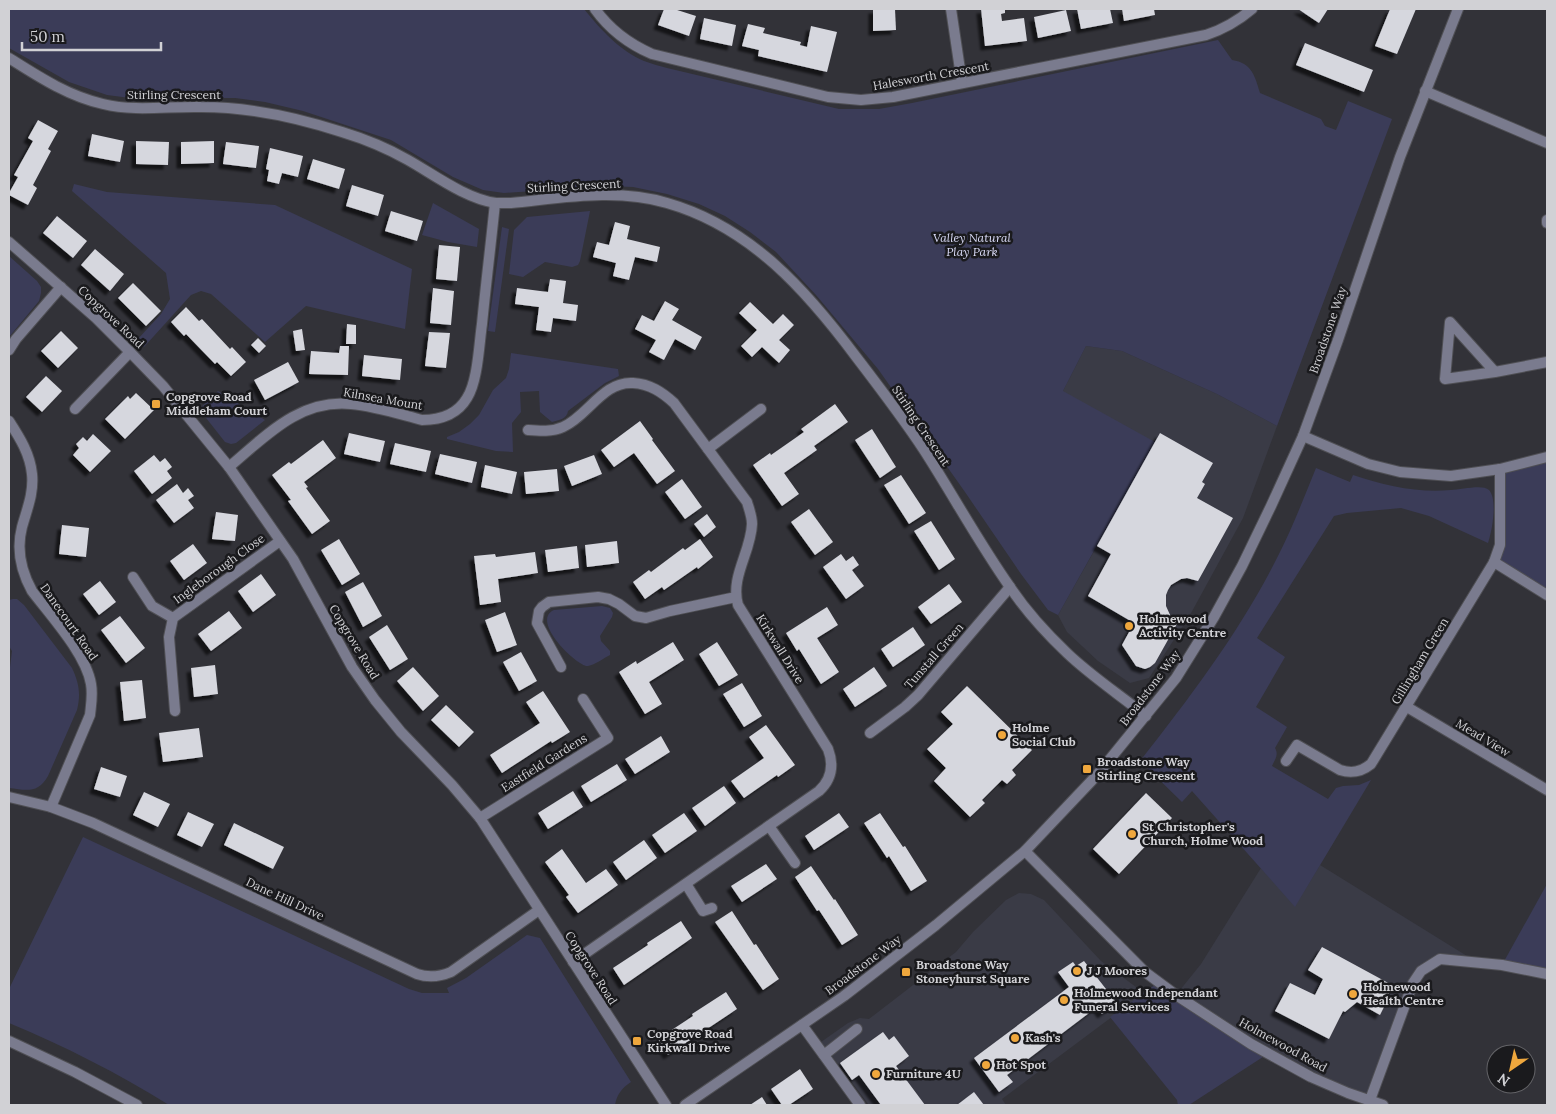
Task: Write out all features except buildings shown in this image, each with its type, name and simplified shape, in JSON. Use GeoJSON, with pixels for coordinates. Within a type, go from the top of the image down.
{"type":"FeatureCollection","features":[{"type":"Feature","properties":{"kind":"street","name":"Halesworth Crescent"},"geometry":{"type":"LineString","coordinates":[[595,9],[618,34],[652,54],[828,97],[861,100],[893,98],[1206,35],[1221,30],[1252,9]]}},
{"type":"Feature","properties":{"kind":"street"},"geometry":{"type":"LineString","coordinates":[[951,9],[962,83]]}},
{"type":"Feature","properties":{"kind":"street","name":"Broadstone Way"},"geometry":{"type":"LineString","coordinates":[[685,1105],[844,996],[904,951],[1025,851],[1097,776],[1176,678],[1214,617],[1242,566],[1303,436],[1338,340],[1400,157],[1458,9]]}},
{"type":"Feature","properties":{"kind":"street","name":"Stirling Crescent"},"geometry":{"type":"LineString","coordinates":[[9,58],[58,88],[105,105],[138,109],[198,106],[253,110],[281,115],[341,132],[387,149],[462,191],[495,203],[606,194],[646,198],[666,203],[721,225],[755,248],[802,290],[827,319],[923,449],[1010,588],[1051,638],[1069,655],[1146,716]]}},
{"type":"Feature","properties":{"kind":"street"},"geometry":{"type":"LineString","coordinates":[[1425,91],[1547,143]]}},
{"type":"Feature","properties":{"kind":"street","name":"Kilnsea Mount"},"geometry":{"type":"LineString","coordinates":[[230,467],[292,416],[321,405],[336,403],[352,404],[427,420],[442,418],[460,407],[469,394],[474,379],[495,203]]}},
{"type":"Feature","properties":{"kind":"street","name":"Copgrove Road"},"geometry":{"type":"LineString","coordinates":[[9,242],[96,318],[130,352],[162,386],[230,467],[292,560],[352,667],[401,732],[452,785],[480,818],[666,1105]]}},
{"type":"Feature","properties":{"kind":"street"},"geometry":{"type":"LineString","coordinates":[[9,350],[60,287]]}},
{"type":"Feature","properties":{"kind":"street"},"geometry":{"type":"LineString","coordinates":[[1495,372],[1450,322],[1445,378],[1495,372],[1547,362]]}},
{"type":"Feature","properties":{"kind":"street"},"geometry":{"type":"LineString","coordinates":[[75,408],[130,352]]}},
{"type":"Feature","properties":{"kind":"street"},"geometry":{"type":"LineString","coordinates":[[528,430],[554,430],[564,427],[612,386],[626,382],[652,387],[674,403],[747,502],[751,513],[750,537],[737,581],[736,597],[646,618],[635,616],[619,604],[609,599],[598,597],[549,602],[542,607],[539,611],[537,623],[562,667]]}},
{"type":"Feature","properties":{"kind":"street"},"geometry":{"type":"LineString","coordinates":[[708,449],[761,409]]}},
{"type":"Feature","properties":{"kind":"street","name":"Danecourt Road"},"geometry":{"type":"LineString","coordinates":[[9,421],[30,460],[32,476],[30,498],[20,541],[19,554],[22,567],[32,590],[82,657],[92,686],[90,715],[51,807]]}},
{"type":"Feature","properties":{"kind":"street"},"geometry":{"type":"LineString","coordinates":[[1303,436],[1368,464],[1400,472],[1451,476],[1500,470],[1547,456]]}},
{"type":"Feature","properties":{"kind":"street","name":"Gillingham Green"},"geometry":{"type":"LineString","coordinates":[[1286,761],[1297,745],[1346,772],[1360,771],[1371,764],[1494,562],[1500,545],[1500,470]]}},
{"type":"Feature","properties":{"kind":"street","name":"Ingleborough Close"},"geometry":{"type":"LineString","coordinates":[[175,711],[169,636],[173,618],[280,541]]}},
{"type":"Feature","properties":{"kind":"street"},"geometry":{"type":"LineString","coordinates":[[1494,562],[1547,595]]}},
{"type":"Feature","properties":{"kind":"street","name":"Ingleborough Close"},"geometry":{"type":"LineString","coordinates":[[132,576],[152,606],[173,618]]}},
{"type":"Feature","properties":{"kind":"street","name":"Tunstall Green"},"geometry":{"type":"LineString","coordinates":[[870,733],[918,695],[1010,588]]}},
{"type":"Feature","properties":{"kind":"street","name":"Kirkwall Drive"},"geometry":{"type":"LineString","coordinates":[[573,962],[825,786],[831,772],[831,756],[828,749],[741,612],[736,597]]}},
{"type":"Feature","properties":{"kind":"street","name":"Eastfield Gardens"},"geometry":{"type":"LineString","coordinates":[[480,818],[608,738],[583,699]]}},
{"type":"Feature","properties":{"kind":"street","name":"Mead View"},"geometry":{"type":"LineString","coordinates":[[1406,707],[1547,790]]}},
{"type":"Feature","properties":{"kind":"street","name":"Dane Hill Drive"},"geometry":{"type":"LineString","coordinates":[[9,797],[51,807],[93,823],[425,977],[443,976],[451,972],[539,910]]}},
{"type":"Feature","properties":{"kind":"street"},"geometry":{"type":"LineString","coordinates":[[769,826],[794,863]]}},
{"type":"Feature","properties":{"kind":"street","name":"Holmewood Road"},"geometry":{"type":"LineString","coordinates":[[1025,851],[1145,972],[1176,995],[1251,1044],[1311,1077],[1348,1093],[1383,1105]]}},
{"type":"Feature","properties":{"kind":"street"},"geometry":{"type":"LineString","coordinates":[[686,884],[703,911],[712,908]]}},
{"type":"Feature","properties":{"kind":"street"},"geometry":{"type":"LineString","coordinates":[[1370,1100],[1413,983],[1421,971],[1440,959],[1502,965],[1547,974]]}},
{"type":"Feature","properties":{"kind":"street"},"geometry":{"type":"LineString","coordinates":[[802,1025],[860,1105]]}},
{"type":"Feature","properties":{"kind":"street"},"geometry":{"type":"LineString","coordinates":[[824,1055],[856,1029]]}},
{"type":"Feature","properties":{"kind":"street"},"geometry":{"type":"LineString","coordinates":[[9,1041],[75,1072],[137,1105]]}},
{"type":"Feature","properties":{"kind":"shaded area"},"geometry":{"type":"Polygon","coordinates":[[[1086,346],[1122,351],[1217,394],[1277,426],[1243,518],[1190,615],[1149,678],[1130,683],[1098,661],[1067,632],[1058,615],[1097,546],[1063,391],[1086,346]]]}},
{"type":"Feature","properties":{"kind":"shaded area"},"geometry":{"type":"Polygon","coordinates":[[[1320,865],[1475,961],[1440,959],[1421,971],[1370,1100],[1311,1077],[1176,995],[1201,964],[1261,868],[1295,906],[1320,865]]]}},
{"type":"Feature","properties":{"kind":"shaded area"},"geometry":{"type":"Polygon","coordinates":[[[1019,893],[1031,894],[1044,900],[1101,961],[1144,993],[1002,1099],[1006,1105],[869,1105],[821,1042],[848,1023],[860,1018],[869,1019],[956,952],[973,932],[1006,900],[1019,893]]]}},
{"type":"Feature","properties":{"kind":"green space","name":"Valley Natural Play Park"},"geometry":{"type":"Polygon","coordinates":[[[9,9],[584,9],[604,32],[619,45],[644,61],[839,109],[879,109],[912,103],[1218,40],[1232,60],[1244,64],[1252,71],[1260,93],[1321,119],[1325,126],[1336,130],[1348,101],[1392,119],[1277,426],[1217,394],[1122,351],[1086,346],[1063,391],[1155,442],[1058,615],[1048,610],[1021,574],[878,369],[816,295],[776,252],[725,216],[699,204],[667,194],[633,187],[608,186],[504,193],[483,190],[453,177],[391,140],[303,111],[265,102],[235,98],[146,100],[107,95],[69,82],[9,48],[9,9]]]}},
{"type":"Feature","properties":{"kind":"green space"},"geometry":{"type":"Polygon","coordinates":[[[74,184],[107,192],[275,205],[412,269],[405,329],[306,306],[265,342],[211,294],[201,291],[191,295],[144,347],[137,340],[161,314],[170,299],[166,273],[72,191],[74,184]]]}},
{"type":"Feature","properties":{"kind":"green space"},"geometry":{"type":"Polygon","coordinates":[[[433,203],[479,229],[477,247],[422,235],[433,203]]]}},
{"type":"Feature","properties":{"kind":"green space"},"geometry":{"type":"Polygon","coordinates":[[[590,211],[578,265],[572,267],[545,262],[523,277],[509,274],[514,230],[527,217],[590,211]]]}},
{"type":"Feature","properties":{"kind":"green space"},"geometry":{"type":"Polygon","coordinates":[[[502,227],[509,229],[495,332],[488,331],[502,227]]]}},
{"type":"Feature","properties":{"kind":"green space"},"geometry":{"type":"Polygon","coordinates":[[[9,256],[37,281],[41,287],[41,293],[39,301],[9,337],[9,256]]]}},
{"type":"Feature","properties":{"kind":"green space"},"geometry":{"type":"Polygon","coordinates":[[[511,353],[618,369],[619,376],[605,383],[568,411],[560,420],[552,422],[540,412],[539,391],[520,392],[521,412],[512,423],[513,452],[496,451],[447,439],[447,437],[459,432],[470,424],[479,415],[493,390],[506,378],[511,353]]]}},
{"type":"Feature","properties":{"kind":"green space"},"geometry":{"type":"Polygon","coordinates":[[[218,391],[265,420],[236,443],[225,442],[199,409],[218,391]]]}},
{"type":"Feature","properties":{"kind":"green space"},"geometry":{"type":"Polygon","coordinates":[[[1547,457],[1547,595],[1494,562],[1500,469],[1547,457]]]}},
{"type":"Feature","properties":{"kind":"green space"},"geometry":{"type":"Polygon","coordinates":[[[1316,468],[1350,482],[1353,475],[1389,485],[1414,489],[1439,491],[1482,487],[1489,490],[1492,495],[1494,508],[1488,543],[1429,516],[1401,508],[1334,516],[1257,638],[1285,657],[1256,707],[1287,727],[1275,748],[1277,755],[1272,766],[1328,799],[1336,788],[1359,785],[1371,780],[1295,907],[1192,791],[1182,802],[1140,761],[1214,662],[1248,610],[1283,545],[1316,468]]]}},
{"type":"Feature","properties":{"kind":"green space"},"geometry":{"type":"Polygon","coordinates":[[[17,599],[24,605],[72,668],[79,689],[77,710],[48,776],[40,786],[31,789],[9,788],[9,675],[12,651],[9,646],[9,600],[17,599]]]}},
{"type":"Feature","properties":{"kind":"green space"},"geometry":{"type":"Polygon","coordinates":[[[602,606],[610,608],[613,613],[600,636],[601,641],[610,651],[610,655],[591,665],[583,665],[575,660],[558,643],[551,633],[548,616],[554,610],[602,606]]]}},
{"type":"Feature","properties":{"kind":"green space"},"geometry":{"type":"Polygon","coordinates":[[[83,837],[409,989],[422,993],[449,993],[447,988],[466,978],[527,935],[540,938],[631,1082],[620,1092],[615,1105],[169,1105],[90,1061],[9,1023],[9,989],[83,837]]]}},
{"type":"Feature","properties":{"kind":"green space"},"geometry":{"type":"Polygon","coordinates":[[[1547,884],[1547,974],[1502,965],[1547,884]]]}},
{"type":"Feature","properties":{"kind":"green space"},"geometry":{"type":"Polygon","coordinates":[[[1159,982],[1269,1053],[1189,1105],[1178,1105],[1177,1100],[1110,1017],[1159,982]]]}},
{"type":"Feature","properties":{"kind":"place","name":"Copgrove Road Middleham Court"},"geometry":{"type":"Point","coordinates":[156,404]}},
{"type":"Feature","properties":{"kind":"place","name":"Holmewood Activity Centre"},"geometry":{"type":"Point","coordinates":[1129,626]}},
{"type":"Feature","properties":{"kind":"place","name":"Holme Social Club"},"geometry":{"type":"Point","coordinates":[1002,735]}},
{"type":"Feature","properties":{"kind":"place","name":"Broadstone Way Stirling Crescent"},"geometry":{"type":"Point","coordinates":[1087,769]}},
{"type":"Feature","properties":{"kind":"place","name":"St Christopher's Church, Holme Wood"},"geometry":{"type":"Point","coordinates":[1132,834]}},
{"type":"Feature","properties":{"kind":"place","name":"J J Moores"},"geometry":{"type":"Point","coordinates":[1077,971]}},
{"type":"Feature","properties":{"kind":"place","name":"Broadstone Way Stoneyhurst Square"},"geometry":{"type":"Point","coordinates":[906,972]}},
{"type":"Feature","properties":{"kind":"place","name":"Holmewood Health Centre"},"geometry":{"type":"Point","coordinates":[1353,994]}},
{"type":"Feature","properties":{"kind":"place","name":"Holmewood Independant Funeral Services"},"geometry":{"type":"Point","coordinates":[1064,1000]}},
{"type":"Feature","properties":{"kind":"place","name":"Kash's"},"geometry":{"type":"Point","coordinates":[1015,1038]}},
{"type":"Feature","properties":{"kind":"place","name":"Copgrove Road Kirkwall Drive"},"geometry":{"type":"Point","coordinates":[637,1041]}},
{"type":"Feature","properties":{"kind":"place","name":"Hot Spot"},"geometry":{"type":"Point","coordinates":[986,1065]}},
{"type":"Feature","properties":{"kind":"place","name":"Furniture 4U"},"geometry":{"type":"Point","coordinates":[876,1074]}}]}
